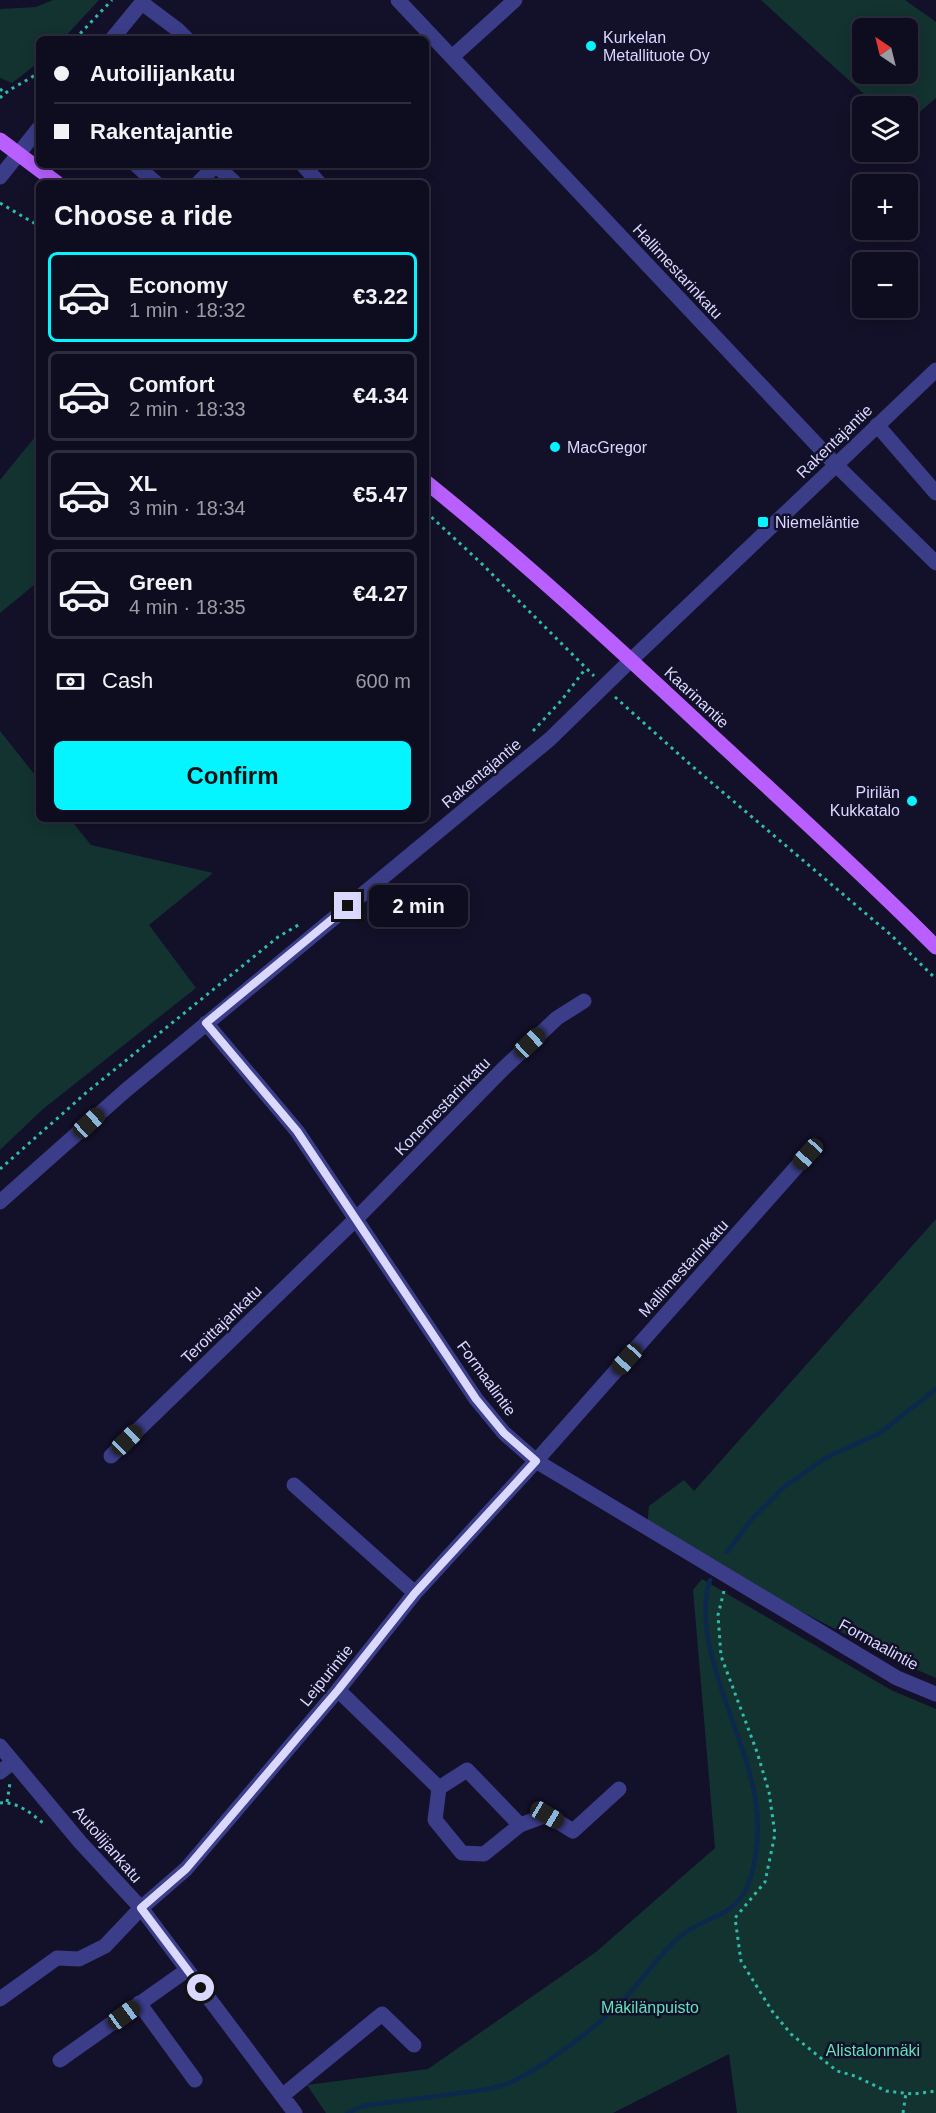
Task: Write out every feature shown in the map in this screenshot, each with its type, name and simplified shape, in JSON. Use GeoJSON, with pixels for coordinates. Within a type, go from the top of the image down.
{"type":"FeatureCollection","features":[{"type":"Feature","properties":{"kind":"main road"},"geometry":{"type":"LineString","coordinates":[[0,140],[36,167]]}},
{"type":"Feature","properties":{"kind":"main road"},"geometry":{"type":"LineString","coordinates":[[37,168],[53,180]]}},
{"type":"Feature","properties":{"kind":"main road","name":"Kaarinantie"},"geometry":{"type":"LineString","coordinates":[[429,485],[516,558],[630,660],[884,894],[936,947]]}},
{"type":"Feature","properties":{"kind":"street","name":"Hallimestarinkatu"},"geometry":{"type":"LineString","coordinates":[[398,0],[836,465],[936,563]]}},
{"type":"Feature","properties":{"kind":"street"},"geometry":{"type":"LineString","coordinates":[[452,57],[515,0]]}},
{"type":"Feature","properties":{"kind":"street"},"geometry":{"type":"LineString","coordinates":[[114,36],[143,1],[179,36]]}},
{"type":"Feature","properties":{"kind":"street"},"geometry":{"type":"LineString","coordinates":[[0,177],[36,132]]}},
{"type":"Feature","properties":{"kind":"street"},"geometry":{"type":"LineString","coordinates":[[139,168],[153,180]]}},
{"type":"Feature","properties":{"kind":"street"},"geometry":{"type":"LineString","coordinates":[[201,180],[213,168]]}},
{"type":"Feature","properties":{"kind":"street"},"geometry":{"type":"LineString","coordinates":[[219,168],[233,180]]}},
{"type":"Feature","properties":{"kind":"street"},"geometry":{"type":"LineString","coordinates":[[306,168],[317,180]]}},
{"type":"Feature","properties":{"kind":"street","name":"Rakentajantie"},"geometry":{"type":"LineString","coordinates":[[0,1202],[125,1091],[550,739],[630,660],[936,370]]}},
{"type":"Feature","properties":{"kind":"street"},"geometry":{"type":"LineString","coordinates":[[877,425],[936,493]]}},
{"type":"Feature","properties":{"kind":"street","name":"Konemestarinkatu"},"geometry":{"type":"LineString","coordinates":[[357,1218],[504,1068],[557,1018],[584,1001]]}},
{"type":"Feature","properties":{"kind":"street","name":"Formaalintie"},"geometry":{"type":"LineString","coordinates":[[206,1023],[297,1131],[476,1399],[504,1433],[536,1461],[897,1678],[936,1694]]}},
{"type":"Feature","properties":{"kind":"street","name":"Mallimestarinkatu"},"geometry":{"type":"LineString","coordinates":[[536,1461],[808,1154]]}},
{"type":"Feature","properties":{"kind":"street","name":"Teroittajankatu"},"geometry":{"type":"LineString","coordinates":[[111,1456],[357,1218]]}},
{"type":"Feature","properties":{"kind":"street","name":"Leipurintie"},"geometry":{"type":"LineString","coordinates":[[0,1999],[57,1958],[79,1959],[105,1946],[141,1908],[186,1869],[338,1690],[415,1593],[536,1461]]}},
{"type":"Feature","properties":{"kind":"street"},"geometry":{"type":"LineString","coordinates":[[294,1485],[415,1593]]}},
{"type":"Feature","properties":{"kind":"street"},"geometry":{"type":"LineString","coordinates":[[338,1690],[439,1788]]}},
{"type":"Feature","properties":{"kind":"street","name":"Autoilijankatu"},"geometry":{"type":"LineString","coordinates":[[0,1746],[80,1842],[141,1908],[295,2113]]}},
{"type":"Feature","properties":{"kind":"street"},"geometry":{"type":"LineString","coordinates":[[0,1772],[13,1762]]}},
{"type":"Feature","properties":{"kind":"street"},"geometry":{"type":"LineString","coordinates":[[439,1788],[467,1770],[520,1825]]}},
{"type":"Feature","properties":{"kind":"street"},"geometry":{"type":"LineString","coordinates":[[439,1788],[435,1820],[462,1853],[484,1854],[520,1825],[547,1815],[573,1830],[619,1789]]}},
{"type":"Feature","properties":{"kind":"street"},"geometry":{"type":"LineString","coordinates":[[60,2060],[187,1970]]}},
{"type":"Feature","properties":{"kind":"street"},"geometry":{"type":"LineString","coordinates":[[139,2004],[195,2080]]}},
{"type":"Feature","properties":{"kind":"street"},"geometry":{"type":"LineString","coordinates":[[282,2096],[382,2014],[414,2045]]}},
{"type":"Feature","properties":{"kind":"path"},"geometry":{"type":"LineString","coordinates":[[78,36],[112,0]]}},
{"type":"Feature","properties":{"kind":"path"},"geometry":{"type":"LineString","coordinates":[[0,99],[5,93],[36,75]]}},
{"type":"Feature","properties":{"kind":"path"},"geometry":{"type":"LineString","coordinates":[[0,89],[5,93]]}},
{"type":"Feature","properties":{"kind":"path"},"geometry":{"type":"LineString","coordinates":[[0,203],[36,224]]}},
{"type":"Feature","properties":{"kind":"path"},"geometry":{"type":"LineString","coordinates":[[429,515],[481,563],[604,687],[683,759],[891,935],[936,979]]}},
{"type":"Feature","properties":{"kind":"path"},"geometry":{"type":"LineString","coordinates":[[527,738],[586,668]]}},
{"type":"Feature","properties":{"kind":"path"},"geometry":{"type":"LineString","coordinates":[[0,1169],[87,1092],[250,959],[278,937],[304,922]]}},
{"type":"Feature","properties":{"kind":"path"},"geometry":{"type":"LineString","coordinates":[[729,1576],[718,1614],[721,1656],[760,1762],[769,1792],[775,1834],[765,1882],[735,1918],[741,1961],[772,2011],[791,2034],[837,2071],[855,2076],[886,2091],[906,2093],[936,2091]]}},
{"type":"Feature","properties":{"kind":"path"},"geometry":{"type":"LineString","coordinates":[[0,1803],[7,1802]]}},
{"type":"Feature","properties":{"kind":"path"},"geometry":{"type":"LineString","coordinates":[[903,2113],[906,2093]]}},
{"type":"Feature","properties":{"kind":"green space"},"geometry":{"type":"Polygon","coordinates":[[[53,0],[99,0],[66,36],[36,36],[36,64],[12,83],[0,78],[0,9],[36,7],[53,0]]]}},
{"type":"Feature","properties":{"kind":"green space"},"geometry":{"type":"Polygon","coordinates":[[[761,0],[905,0],[936,22],[936,98],[918,113],[918,96],[866,96],[853,84],[918,84],[918,18],[852,18],[852,83],[761,0]]]}},
{"type":"Feature","properties":{"kind":"green space"},"geometry":{"type":"Polygon","coordinates":[[[36,436],[36,583],[0,613],[0,480],[36,436]]]}},
{"type":"Feature","properties":{"kind":"green space"},"geometry":{"type":"Polygon","coordinates":[[[0,731],[36,776],[36,822],[72,822],[91,845],[213,873],[149,925],[196,988],[43,1109],[0,1150],[0,731]]]}},
{"type":"Feature","properties":{"kind":"green space"},"geometry":{"type":"Polygon","coordinates":[[[936,1219],[936,1678],[903,1664],[707,1563],[647,1526],[649,1506],[684,1480],[694,1491],[936,1219]]]}},
{"type":"Feature","properties":{"kind":"green space"},"geometry":{"type":"Polygon","coordinates":[[[702,1579],[891,1690],[936,1709],[936,2113],[737,2113],[729,2054],[613,2113],[326,2113],[307,2085],[428,2069],[596,1952],[715,1848],[693,1590],[702,1579]]]}},
{"type":"Feature","properties":{"kind":"waterway"},"geometry":{"type":"LineString","coordinates":[[727,1552],[752,1519],[784,1487],[827,1457],[880,1433],[936,1389]]}},
{"type":"Feature","properties":{"kind":"waterway"},"geometry":{"type":"LineString","coordinates":[[347,2113],[363,2106],[490,2089],[525,2075],[572,2044],[603,2019],[682,1935],[726,1911],[739,1900],[750,1880],[756,1854],[757,1814],[751,1777],[713,1661],[707,1633],[706,1605],[710,1580]]}},
{"type":"Feature","properties":{"kind":"place","name":"Kurkelan Metallituote Oy"},"geometry":{"type":"Point","coordinates":[591,46]}},
{"type":"Feature","properties":{"kind":"place","name":"MacGregor"},"geometry":{"type":"Point","coordinates":[555,447]}},
{"type":"Feature","properties":{"kind":"place","name":"Niemeläntie"},"geometry":{"type":"Point","coordinates":[763,522]}},
{"type":"Feature","properties":{"kind":"place","name":"Pirilän Kukkatalo"},"geometry":{"type":"Point","coordinates":[912,801]}},
{"type":"Feature","properties":{"kind":"route"},"geometry":{"type":"LineString","coordinates":[[201,1988],[141,1908],[186,1869],[338,1690],[415,1593],[536,1461],[504,1433],[476,1399],[297,1131],[206,1023],[348,906]]}},
{"type":"Feature","properties":{"kind":"park label","name":"Mäkilänpuisto"},"geometry":{"type":"Point","coordinates":[650,2007]}},
{"type":"Feature","properties":{"kind":"park label","name":"Alistalonmäki"},"geometry":{"type":"Point","coordinates":[873,2050]}}]}
